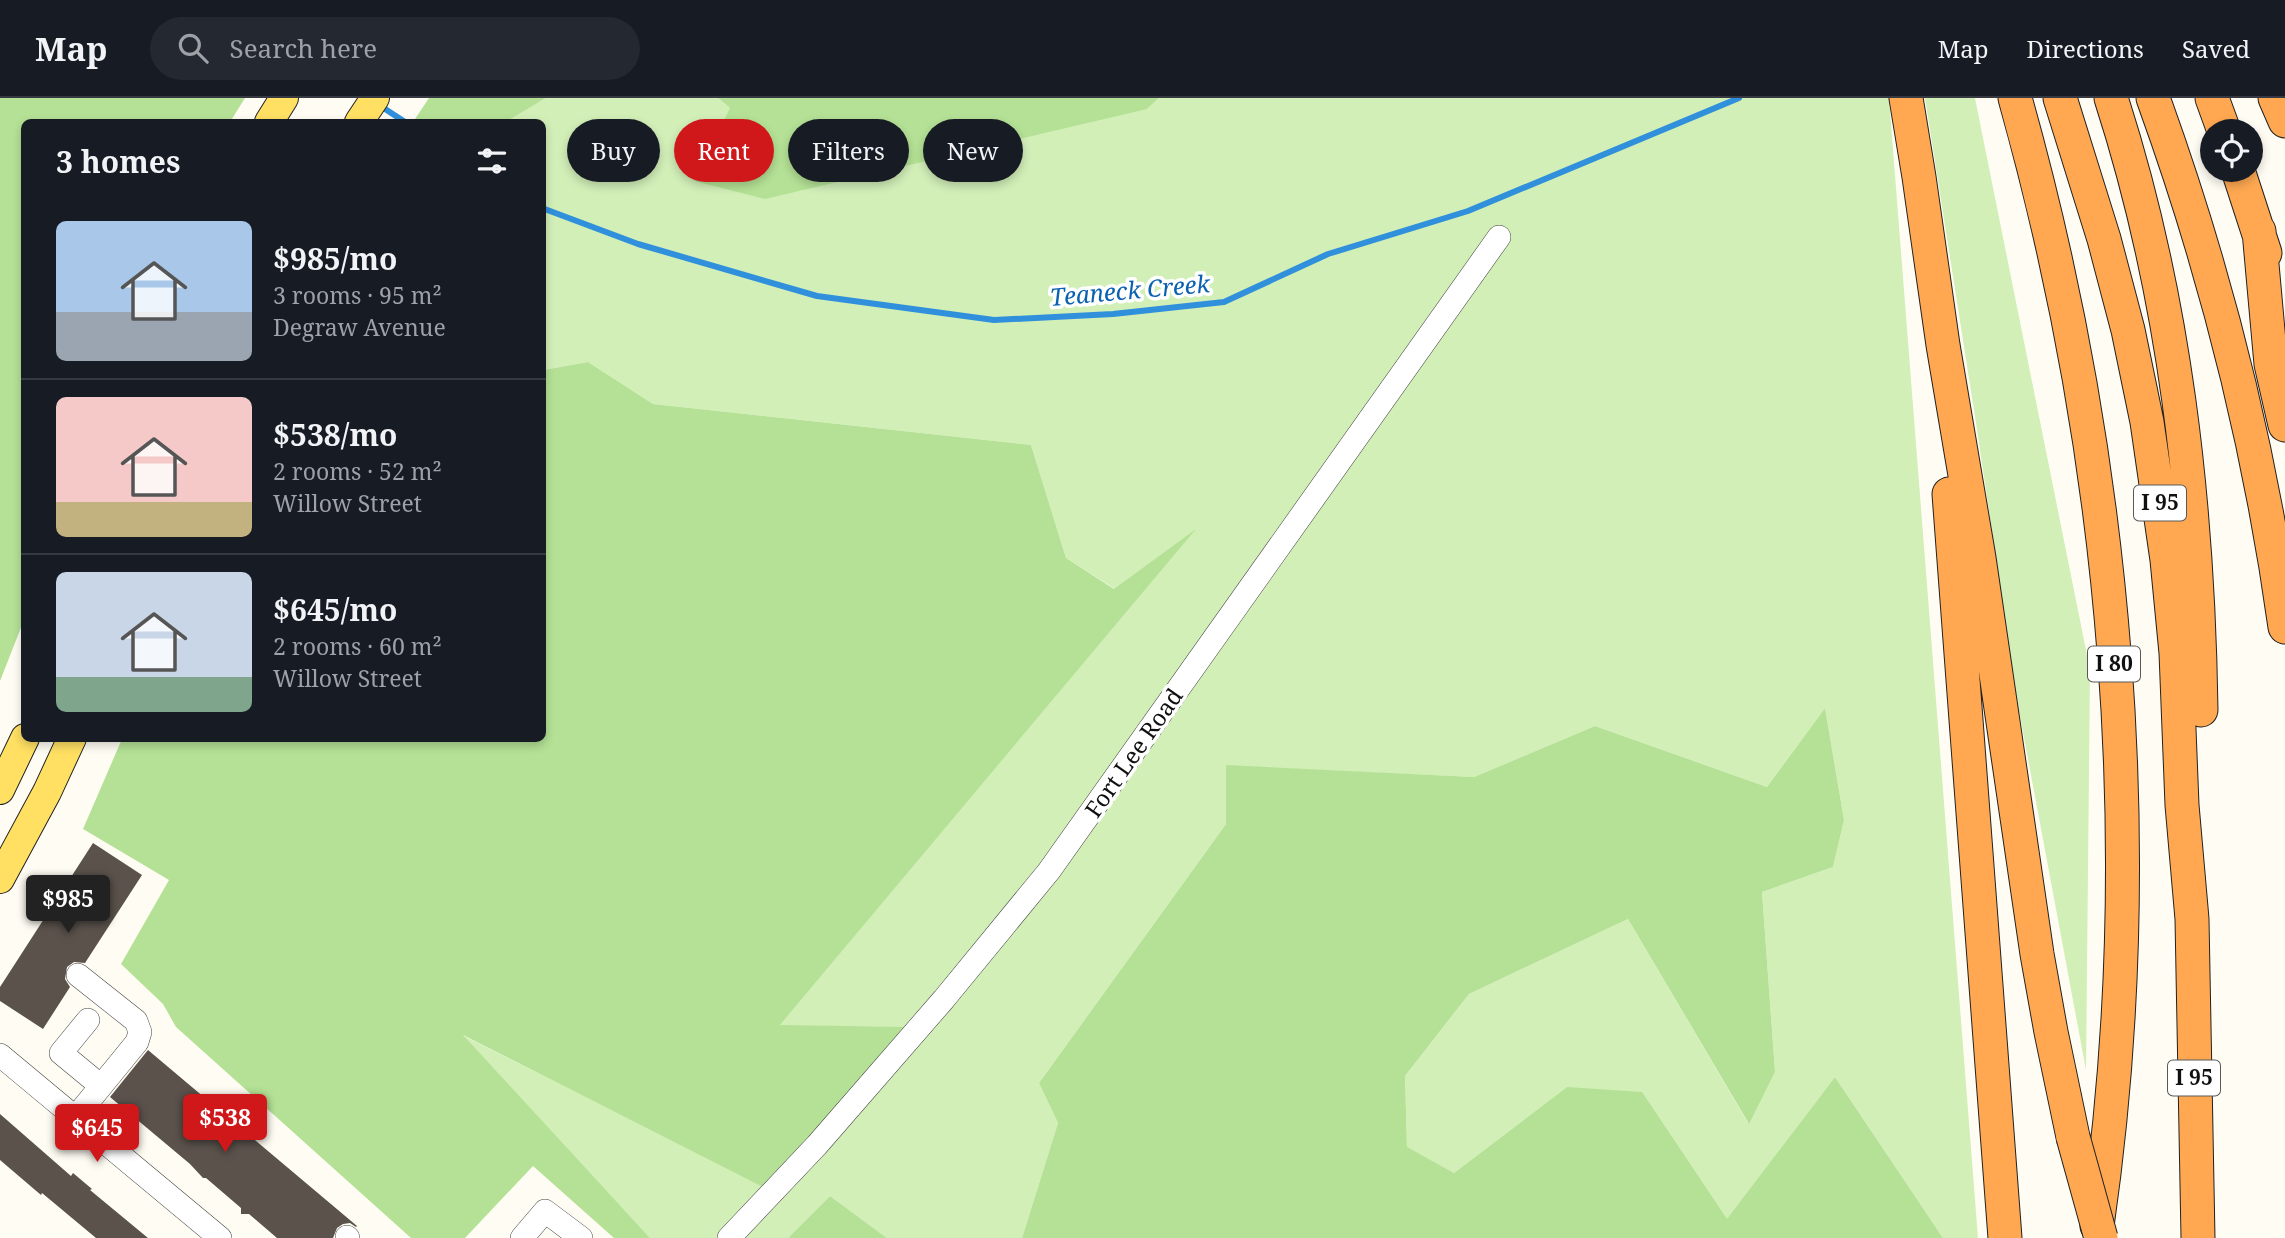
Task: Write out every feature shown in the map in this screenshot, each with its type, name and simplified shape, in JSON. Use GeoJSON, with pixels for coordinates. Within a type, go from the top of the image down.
{"type":"FeatureCollection","features":[{"type":"Feature","properties":{"kind":"highway"},"geometry":{"type":"LineString","coordinates":[[1906,98],[1943,345],[1979,558],[2039,967],[2073,1138],[2098,1238]]}},
{"type":"Feature","properties":{"kind":"highway","name":"I 80"},"geometry":{"type":"LineString","coordinates":[[2015,98],[2049,234],[2079,381],[2105,565],[2114,658],[2120,797],[2120,937],[2113,1076],[2098,1238]]}},
{"type":"Feature","properties":{"kind":"highway","name":"I 95"},"geometry":{"type":"LineString","coordinates":[[2060,98],[2116,284],[2138,376],[2155,467],[2174,630],[2182,806],[2192,919],[2198,1238]]}},
{"type":"Feature","properties":{"kind":"highway","name":"I 95"},"geometry":{"type":"LineString","coordinates":[[2111,98],[2140,201],[2157,275],[2181,415],[2193,520],[2199,605],[2203,805],[2192,919]]}},
{"type":"Feature","properties":{"kind":"highway"},"geometry":{"type":"LineString","coordinates":[[2153,98],[2197,231],[2229,342],[2259,475],[2285,627]]}},
{"type":"Feature","properties":{"kind":"highway"},"geometry":{"type":"LineString","coordinates":[[2212,98],[2220,119]]}},
{"type":"Feature","properties":{"kind":"highway"},"geometry":{"type":"LineString","coordinates":[[2275,98],[2285,121]]}},
{"type":"Feature","properties":{"kind":"highway"},"geometry":{"type":"LineString","coordinates":[[2242,182],[2259,231],[2285,326]]}},
{"type":"Feature","properties":{"kind":"highway"},"geometry":{"type":"LineString","coordinates":[[2259,231],[2271,364],[2285,425]]}},
{"type":"Feature","properties":{"kind":"highway"},"geometry":{"type":"LineString","coordinates":[[1943,345],[1947,476],[2005,1238]]}},
{"type":"Feature","properties":{"kind":"main road"},"geometry":{"type":"LineString","coordinates":[[271,119],[284,98]]}},
{"type":"Feature","properties":{"kind":"main road"},"geometry":{"type":"LineString","coordinates":[[361,119],[375,98]]}},
{"type":"Feature","properties":{"kind":"main road"},"geometry":{"type":"LineString","coordinates":[[0,790],[23,742]]}},
{"type":"Feature","properties":{"kind":"main road"},"geometry":{"type":"LineString","coordinates":[[0,879],[42,803],[70,742]]}},
{"type":"Feature","properties":{"kind":"street","name":"Fort Lee Road"},"geometry":{"type":"LineString","coordinates":[[729,1238],[817,1146],[944,999],[1049,871],[1499,237]]}},
{"type":"Feature","properties":{"kind":"street"},"geometry":{"type":"LineString","coordinates":[[75,1118],[137,1042],[140,1032],[136,1021],[78,975]]}},
{"type":"Feature","properties":{"kind":"street"},"geometry":{"type":"LineString","coordinates":[[88,1020],[61,1053],[101,1086]]}},
{"type":"Feature","properties":{"kind":"street"},"geometry":{"type":"LineString","coordinates":[[0,1055],[220,1238]]}},
{"type":"Feature","properties":{"kind":"street"},"geometry":{"type":"LineString","coordinates":[[522,1238],[545,1211],[580,1238]]}},
{"type":"Feature","properties":{"kind":"green space"},"geometry":{"type":"Polygon","coordinates":[[[0,98],[245,98],[232,119],[21,119],[21,628],[0,681],[0,98]]]}},
{"type":"Feature","properties":{"kind":"green space"},"geometry":{"type":"Polygon","coordinates":[[[429,98],[546,98],[511,119],[415,119],[429,98]]]}},
{"type":"Feature","properties":{"kind":"green space"},"geometry":{"type":"Polygon","coordinates":[[[546,98],[718,98],[730,108],[1147,109],[1159,98],[1889,98],[1978,1238],[1943,1238],[1835,1077],[1727,1220],[1567,1087],[1454,1173],[1407,1148],[1405,1076],[1469,994],[1628,919],[1748,1123],[1775,1072],[1762,892],[1833,867],[1844,820],[1825,708],[1767,787],[1595,726],[1474,777],[1226,766],[1226,824],[1039,1083],[1058,1123],[1022,1238],[887,1238],[830,1196],[788,1238],[650,1238],[460,1034],[767,1188],[912,1027],[779,1026],[1193,532],[1115,589],[1066,558],[1031,445],[653,404],[588,362],[546,369],[546,119],[511,119],[546,98]]]}},
{"type":"Feature","properties":{"kind":"green space"},"geometry":{"type":"Polygon","coordinates":[[[718,98],[1159,98],[1147,109],[1023,138],[1023,119],[923,119],[923,162],[909,165],[909,119],[788,119],[788,182],[837,182],[765,199],[698,182],[774,182],[774,119],[725,119],[730,108],[718,98]]]}},
{"type":"Feature","properties":{"kind":"green space"},"geometry":{"type":"Polygon","coordinates":[[[1925,98],[1975,98],[2090,670],[2086,1070],[2017,700],[1925,98]]]}},
{"type":"Feature","properties":{"kind":"green space"},"geometry":{"type":"Polygon","coordinates":[[[588,362],[653,404],[1031,445],[1066,558],[1114,589],[1196,529],[780,1025],[913,1027],[767,1189],[463,1035],[650,1238],[614,1238],[533,1166],[465,1238],[411,1238],[176,1027],[163,1004],[121,964],[169,880],[83,829],[121,742],[546,742],[546,369],[588,362]]]}},
{"type":"Feature","properties":{"kind":"green space"},"geometry":{"type":"Polygon","coordinates":[[[1825,708],[1844,820],[1833,867],[1762,892],[1775,1072],[1749,1124],[1628,919],[1469,994],[1405,1076],[1407,1147],[1454,1173],[1567,1087],[1642,1092],[1727,1219],[1835,1077],[1943,1238],[1022,1238],[1058,1123],[1039,1083],[1226,824],[1226,765],[1474,777],[1595,726],[1767,787],[1825,708]]]}},
{"type":"Feature","properties":{"kind":"green space"},"geometry":{"type":"Polygon","coordinates":[[[830,1196],[887,1238],[788,1238],[830,1196]]]}},
{"type":"Feature","properties":{"kind":"building"},"geometry":{"type":"Polygon","coordinates":[[[93,843],[142,875],[85,963],[74,962],[67,967],[65,979],[70,987],[43,1029],[0,1001],[0,987],[93,843]]]}},
{"type":"Feature","properties":{"kind":"building"},"geometry":{"type":"Polygon","coordinates":[[[148,1050],[357,1226],[343,1224],[337,1228],[333,1238],[277,1238],[249,1214],[241,1214],[241,1208],[110,1097],[148,1050]]]}},
{"type":"Feature","properties":{"kind":"building"},"geometry":{"type":"Polygon","coordinates":[[[0,1114],[148,1238],[96,1238],[42,1193],[41,1195],[0,1160],[0,1114]]]}},
{"type":"Feature","properties":{"kind":"waterway","name":"Teaneck Creek"},"geometry":{"type":"LineString","coordinates":[[546,210],[638,244],[817,296],[994,320],[1113,314],[1224,302],[1328,254],[1468,211],[1739,98]]}},
{"type":"Feature","properties":{"kind":"waterway","name":"Teaneck Creek"},"geometry":{"type":"LineString","coordinates":[[379,105],[400,119]]}}]}
